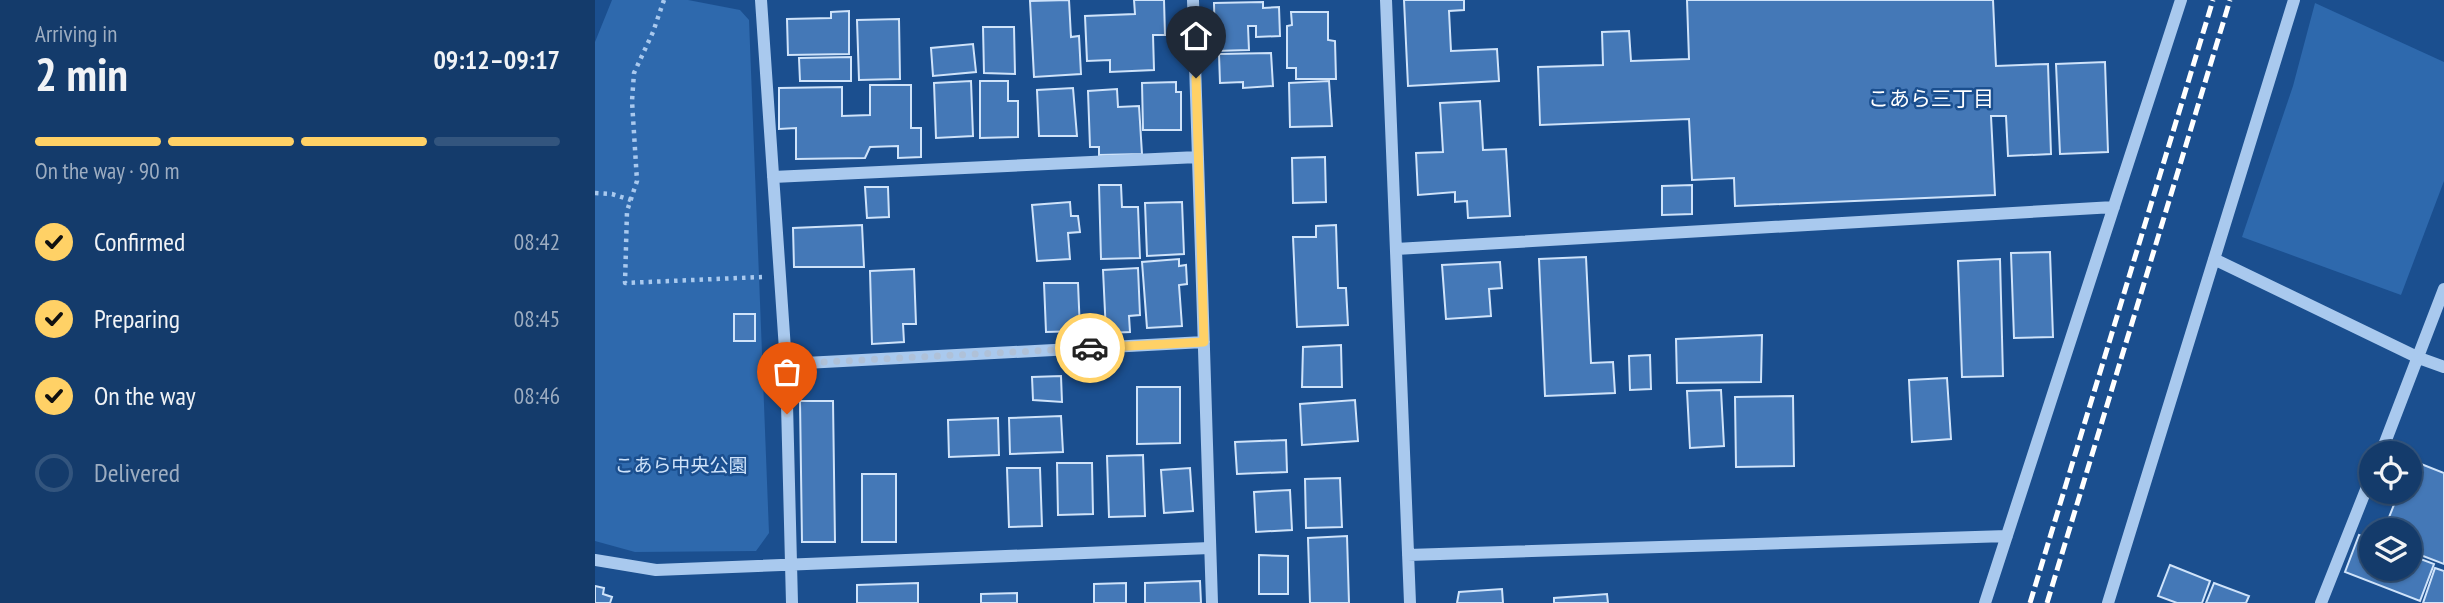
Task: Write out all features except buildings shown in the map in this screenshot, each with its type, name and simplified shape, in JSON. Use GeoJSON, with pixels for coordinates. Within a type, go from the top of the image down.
{"type":"FeatureCollection","features":[{"type":"Feature","properties":{"kind":"street"},"geometry":{"type":"LineString","coordinates":[[761,0],[786,364],[792,603]]}},
{"type":"Feature","properties":{"kind":"street"},"geometry":{"type":"LineString","coordinates":[[1193,0],[1212,603]]}},
{"type":"Feature","properties":{"kind":"street"},"geometry":{"type":"LineString","coordinates":[[1386,0],[1410,603]]}},
{"type":"Feature","properties":{"kind":"street"},"geometry":{"type":"LineString","coordinates":[[1985,603],[2181,0]]}},
{"type":"Feature","properties":{"kind":"street"},"geometry":{"type":"LineString","coordinates":[[2108,603],[2294,0]]}},
{"type":"Feature","properties":{"kind":"street"},"geometry":{"type":"LineString","coordinates":[[773,177],[1198,157]]}},
{"type":"Feature","properties":{"kind":"street"},"geometry":{"type":"LineString","coordinates":[[1396,249],[2114,207]]}},
{"type":"Feature","properties":{"kind":"street"},"geometry":{"type":"LineString","coordinates":[[2214,259],[2419,358],[2444,366]]}},
{"type":"Feature","properties":{"kind":"street"},"geometry":{"type":"LineString","coordinates":[[2386,441],[2444,289]]}},
{"type":"Feature","properties":{"kind":"street"},"geometry":{"type":"LineString","coordinates":[[786,364],[1204,342]]}},
{"type":"Feature","properties":{"kind":"street"},"geometry":{"type":"LineString","coordinates":[[2321,603],[2360,504]]}},
{"type":"Feature","properties":{"kind":"street"},"geometry":{"type":"LineString","coordinates":[[1408,555],[2007,536]]}},
{"type":"Feature","properties":{"kind":"street"},"geometry":{"type":"LineString","coordinates":[[595,560],[656,570],[1210,548]]}},
{"type":"Feature","properties":{"kind":"path"},"geometry":{"type":"LineString","coordinates":[[664,0],[634,73],[632,101],[637,181],[627,211],[625,283],[780,276]]}},
{"type":"Feature","properties":{"kind":"path"},"geometry":{"type":"LineString","coordinates":[[595,193],[612,194],[631,200]]}},
{"type":"Feature","properties":{"kind":"green space","name":"こあら中央公園"},"geometry":{"type":"Polygon","coordinates":[[[612,0],[688,0],[740,10],[749,20],[769,533],[756,551],[635,552],[595,541],[595,42],[612,0]]]}},
{"type":"Feature","properties":{"kind":"green space"},"geometry":{"type":"Polygon","coordinates":[[[2315,3],[2444,62],[2444,181],[2401,295],[2242,237],[2293,86],[2315,3]]]}},
{"type":"Feature","properties":{"kind":"railway"},"geometry":{"type":"LineString","coordinates":[[2030,603],[2213,0]]}},
{"type":"Feature","properties":{"kind":"railway"},"geometry":{"type":"LineString","coordinates":[[2047,603],[2230,0]]}},
{"type":"Feature","properties":{"kind":"way so far"},"geometry":{"type":"LineString","coordinates":[[787,414],[786,364],[1090,348]]}},
{"type":"Feature","properties":{"kind":"district","name":"こあら三丁目"},"geometry":{"type":"Point","coordinates":[1931,99]}},
{"type":"Feature","properties":{"kind":"route"},"geometry":{"type":"LineString","coordinates":[[1090,348],[1204,342],[1196,78]]}}]}
